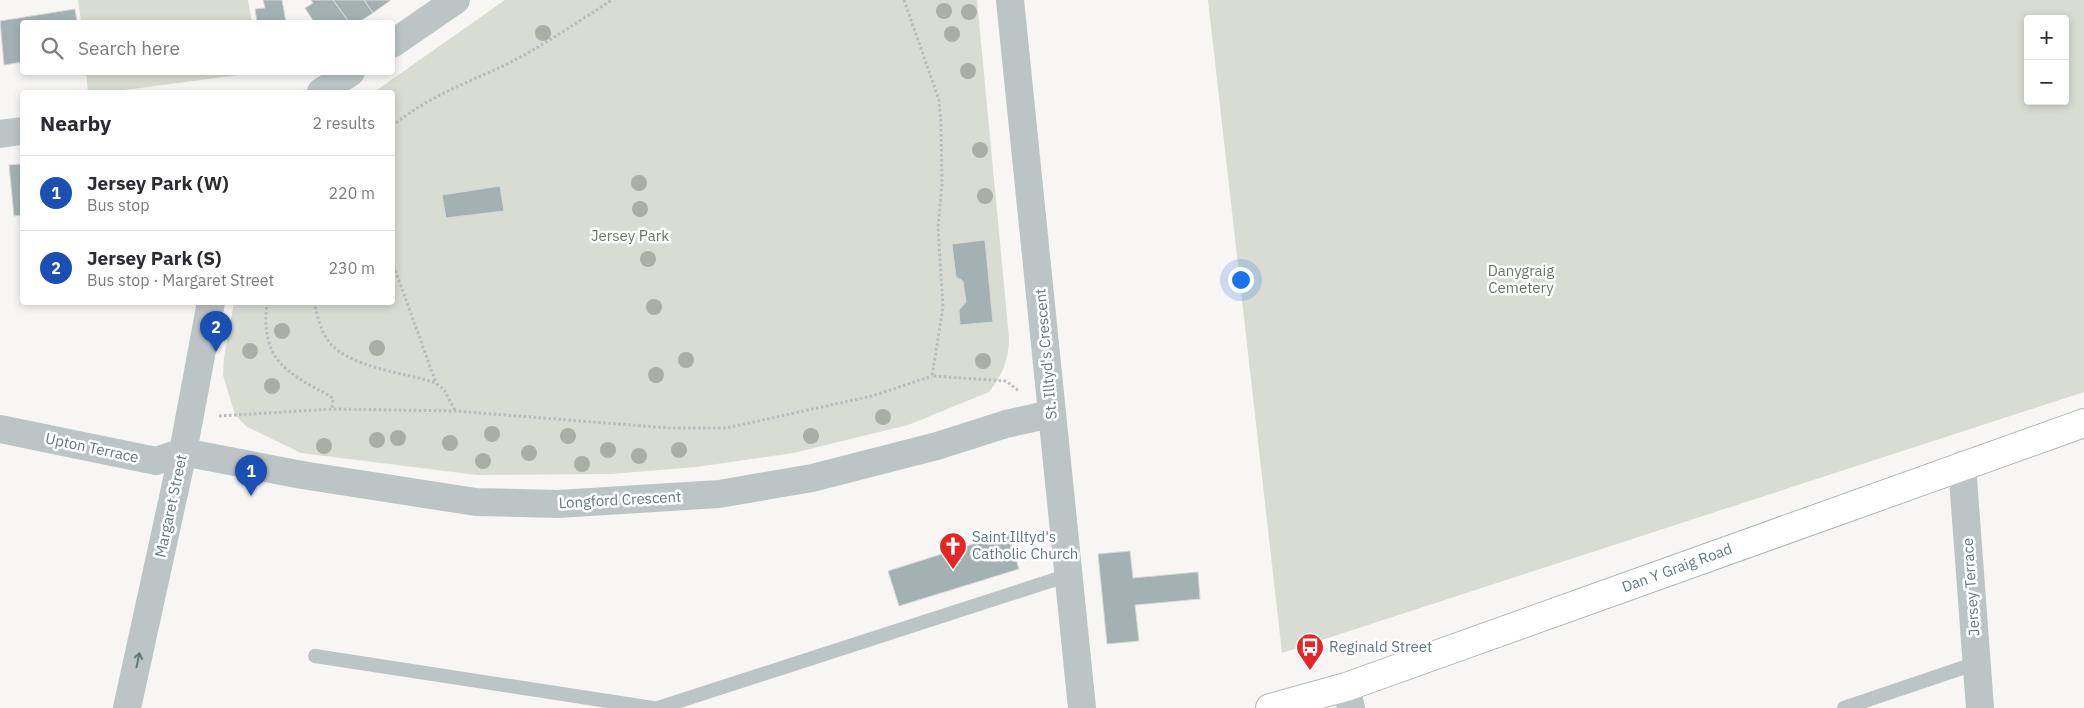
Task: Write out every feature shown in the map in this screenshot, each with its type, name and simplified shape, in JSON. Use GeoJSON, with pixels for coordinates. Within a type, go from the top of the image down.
{"type":"FeatureCollection","features":[{"type":"Feature","properties":{"kind":"street"},"geometry":{"type":"LineString","coordinates":[[395,42],[456,0]]}},
{"type":"Feature","properties":{"kind":"street","name":"St. Illtyd's Crescent"},"geometry":{"type":"LineString","coordinates":[[1010,0],[1082,708]]}},
{"type":"Feature","properties":{"kind":"street"},"geometry":{"type":"LineString","coordinates":[[325,90],[347,75]]}},
{"type":"Feature","properties":{"kind":"street"},"geometry":{"type":"LineString","coordinates":[[0,134],[20,131]]}},
{"type":"Feature","properties":{"kind":"street","name":"Margaret Street"},"geometry":{"type":"LineString","coordinates":[[127,708],[183,452],[210,305]]}},
{"type":"Feature","properties":{"kind":"street","name":"Longford Crescent"},"geometry":{"type":"LineString","coordinates":[[183,452],[302,475],[476,502],[567,503],[719,494],[812,478],[937,446],[1006,424],[1051,414]]}},
{"type":"Feature","properties":{"kind":"street","name":"Dan Y Graig Road"},"geometry":{"type":"LineString","coordinates":[[1270,708],[1348,698],[1962,465],[2084,423]]}},
{"type":"Feature","properties":{"kind":"street","name":"Upton Terrace"},"geometry":{"type":"LineString","coordinates":[[0,429],[156,461],[183,452]]}},
{"type":"Feature","properties":{"kind":"street","name":"Jersey Terrace"},"geometry":{"type":"LineString","coordinates":[[1962,465],[1980,708]]}},
{"type":"Feature","properties":{"kind":"lane"},"geometry":{"type":"LineString","coordinates":[[658,708],[1069,575]]}},
{"type":"Feature","properties":{"kind":"lane"},"geometry":{"type":"LineString","coordinates":[[315,656],[653,708]]}},
{"type":"Feature","properties":{"kind":"lane"},"geometry":{"type":"LineString","coordinates":[[1844,708],[1977,663]]}},
{"type":"Feature","properties":{"kind":"path"},"geometry":{"type":"LineString","coordinates":[[395,124],[419,105],[507,63],[561,33],[612,0]]}},
{"type":"Feature","properties":{"kind":"path"},"geometry":{"type":"LineString","coordinates":[[904,0],[939,100],[942,124],[942,184],[938,227],[943,307],[932,376]]}},
{"type":"Feature","properties":{"kind":"path"},"geometry":{"type":"LineString","coordinates":[[395,270],[436,383]]}},
{"type":"Feature","properties":{"kind":"path"},"geometry":{"type":"LineString","coordinates":[[267,305],[265,321],[267,340],[279,365],[332,398],[332,409]]}},
{"type":"Feature","properties":{"kind":"path"},"geometry":{"type":"LineString","coordinates":[[315,305],[326,337],[344,355],[366,364],[436,383],[444,390],[455,410]]}},
{"type":"Feature","properties":{"kind":"path"},"geometry":{"type":"LineString","coordinates":[[189,420],[332,409],[455,410],[669,428],[726,428],[872,396],[932,376],[1006,381],[1051,414]]}},
{"type":"Feature","properties":{"kind":"green space"},"geometry":{"type":"Polygon","coordinates":[[[78,0],[248,0],[252,20],[81,20],[78,0]]]}},
{"type":"Feature","properties":{"kind":"green space","name":"Jersey Park"},"geometry":{"type":"Polygon","coordinates":[[[505,0],[977,0],[1009,338],[1008,353],[1004,367],[998,380],[989,392],[908,425],[793,453],[696,467],[611,474],[477,475],[301,453],[247,427],[235,415],[223,375],[224,357],[234,305],[395,305],[395,90],[377,90],[505,0]]]}},
{"type":"Feature","properties":{"kind":"green space","name":"Danygraig Cemetery"},"geometry":{"type":"Polygon","coordinates":[[[1208,0],[2084,0],[2084,392],[1282,653],[1208,0]]]}},
{"type":"Feature","properties":{"kind":"green space"},"geometry":{"type":"Polygon","coordinates":[[[86,75],[238,75],[124,90],[88,90],[86,75]]]}},
{"type":"Feature","properties":{"kind":"building"},"geometry":{"type":"Polygon","coordinates":[[[263,0],[282,0],[286,20],[257,20],[255,9],[265,8],[263,0]]]}},
{"type":"Feature","properties":{"kind":"building"},"geometry":{"type":"Polygon","coordinates":[[[311,0],[333,0],[348,20],[313,20],[305,8],[313,3],[311,0]]]}},
{"type":"Feature","properties":{"kind":"building"},"geometry":{"type":"Polygon","coordinates":[[[333,0],[364,0],[373,13],[362,20],[348,20],[333,0]]]}},
{"type":"Feature","properties":{"kind":"building"},"geometry":{"type":"Polygon","coordinates":[[[364,0],[391,0],[373,13],[364,0]]]}},
{"type":"Feature","properties":{"kind":"building"},"geometry":{"type":"Polygon","coordinates":[[[75,9],[77,20],[20,20],[20,62],[4,65],[0,21],[75,9]]]}},
{"type":"Feature","properties":{"kind":"building"},"geometry":{"type":"Polygon","coordinates":[[[20,164],[20,215],[14,216],[9,165],[20,164]]]}},
{"type":"Feature","properties":{"kind":"building"},"geometry":{"type":"Polygon","coordinates":[[[500,186],[504,211],[446,218],[442,195],[500,186]]]}},
{"type":"Feature","properties":{"kind":"building"},"geometry":{"type":"Polygon","coordinates":[[[985,240],[993,322],[960,325],[959,310],[966,302],[963,281],[956,277],[952,244],[985,240]]]}},
{"type":"Feature","properties":{"kind":"building","name":"Saint Illtyd's Catholic Church"},"geometry":{"type":"Polygon","coordinates":[[[1008,533],[1019,569],[899,606],[888,571],[1008,533]]]}},
{"type":"Feature","properties":{"kind":"building"},"geometry":{"type":"Polygon","coordinates":[[[1130,551],[1133,578],[1198,572],[1200,599],[1135,605],[1139,641],[1107,644],[1098,554],[1130,551]]]}},
{"type":"Feature","properties":{"kind":"place","name":"Jersey Park (S)"},"geometry":{"type":"Point","coordinates":[216,352]}},
{"type":"Feature","properties":{"kind":"place","name":"Jersey Park (W)"},"geometry":{"type":"Point","coordinates":[251,496]}},
{"type":"Feature","properties":{"kind":"place","name":"Saint Illtyd's Catholic Church"},"geometry":{"type":"Point","coordinates":[953,570]}},
{"type":"Feature","properties":{"kind":"place","name":"Reginald Street"},"geometry":{"type":"Point","coordinates":[1310,671]}}]}
